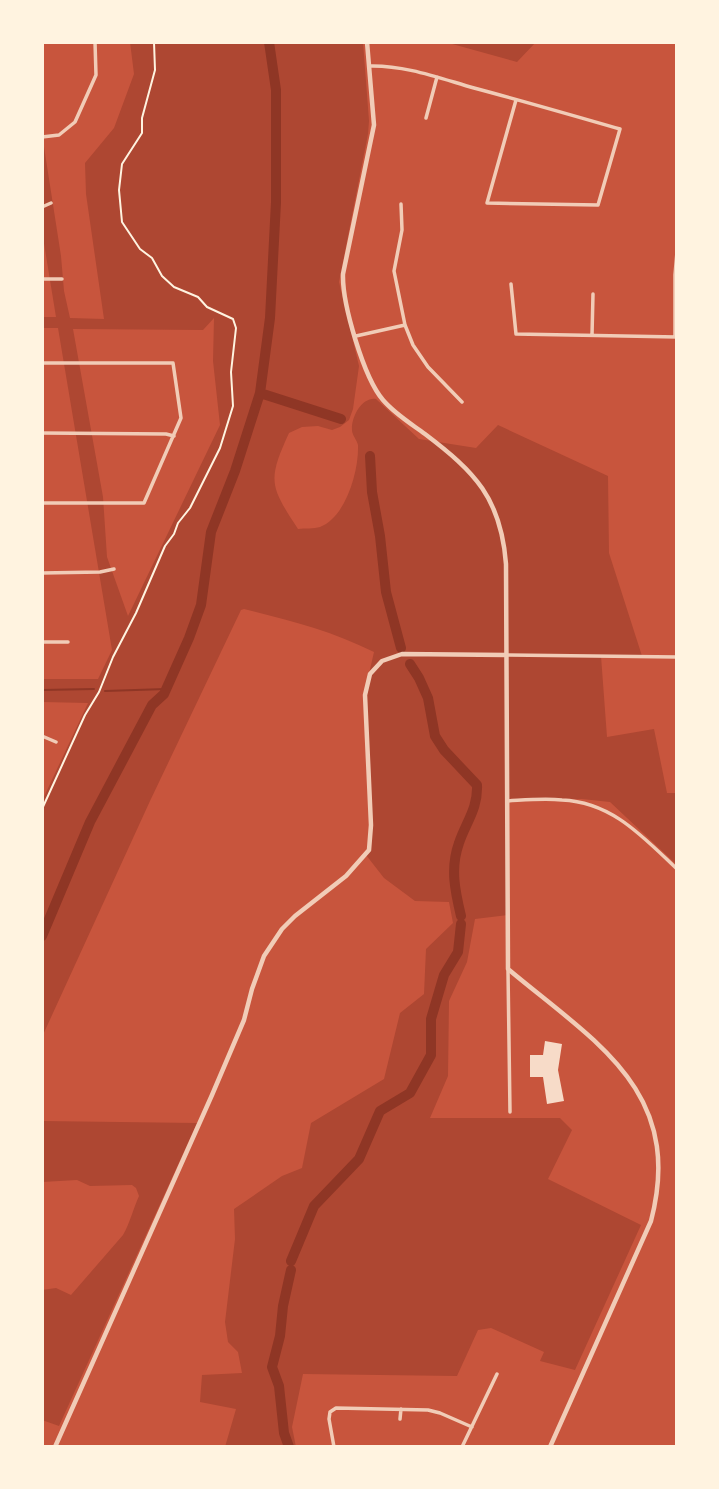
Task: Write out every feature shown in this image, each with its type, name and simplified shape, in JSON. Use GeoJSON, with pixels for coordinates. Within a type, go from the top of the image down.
{"type":"FeatureCollection","features":[{"type":"Feature","properties":{"kind":"street"},"geometry":{"type":"LineString","coordinates":[[42,137],[65,133],[79,114],[96,75],[95,42]]}},
{"type":"Feature","properties":{"kind":"street"},"geometry":{"type":"LineString","coordinates":[[367,42],[374,125],[343,274],[344,292],[373,384],[384,401],[458,459],[478,481],[493,506],[505,549],[510,1112]]}},
{"type":"Feature","properties":{"kind":"street"},"geometry":{"type":"LineString","coordinates":[[369,66],[397,67],[437,77],[620,129],[598,205],[487,203],[516,100]]}},
{"type":"Feature","properties":{"kind":"street"},"geometry":{"type":"LineString","coordinates":[[426,118],[437,77]]}},
{"type":"Feature","properties":{"kind":"street"},"geometry":{"type":"LineString","coordinates":[[42,207],[51,203]]}},
{"type":"Feature","properties":{"kind":"street"},"geometry":{"type":"LineString","coordinates":[[401,204],[402,230],[394,271],[405,325],[413,345],[428,367],[462,402]]}},
{"type":"Feature","properties":{"kind":"street"},"geometry":{"type":"LineString","coordinates":[[511,284],[516,334],[676,337],[677,252]]}},
{"type":"Feature","properties":{"kind":"street"},"geometry":{"type":"LineString","coordinates":[[42,279],[62,279]]}},
{"type":"Feature","properties":{"kind":"street"},"geometry":{"type":"LineString","coordinates":[[592,335],[593,294]]}},
{"type":"Feature","properties":{"kind":"street"},"geometry":{"type":"LineString","coordinates":[[356,336],[405,325]]}},
{"type":"Feature","properties":{"kind":"street"},"geometry":{"type":"LineString","coordinates":[[42,363],[173,363],[182,410],[174,436],[144,503],[42,503]]}},
{"type":"Feature","properties":{"kind":"street"},"geometry":{"type":"LineString","coordinates":[[42,433],[166,433],[174,436]]}},
{"type":"Feature","properties":{"kind":"street"},"geometry":{"type":"LineString","coordinates":[[42,573],[100,572],[114,569]]}},
{"type":"Feature","properties":{"kind":"street"},"geometry":{"type":"LineString","coordinates":[[42,642],[68,642]]}},
{"type":"Feature","properties":{"kind":"street"},"geometry":{"type":"LineString","coordinates":[[55,1447],[217,1085],[244,1020],[264,956],[282,929],[346,876],[369,850],[371,825],[365,695],[370,674],[379,663],[394,656],[677,657]]}},
{"type":"Feature","properties":{"kind":"street"},"geometry":{"type":"LineString","coordinates":[[42,736],[56,742]]}},
{"type":"Feature","properties":{"kind":"street"},"geometry":{"type":"LineString","coordinates":[[507,801],[564,800],[600,808],[633,828],[677,869]]}},
{"type":"Feature","properties":{"kind":"street"},"geometry":{"type":"LineString","coordinates":[[508,969],[616,1061],[631,1079],[652,1123],[659,1165],[659,1188],[651,1221],[550,1447]]}},
{"type":"Feature","properties":{"kind":"street"},"geometry":{"type":"LineString","coordinates":[[462,1447],[496,1374]]}},
{"type":"Feature","properties":{"kind":"street"},"geometry":{"type":"LineString","coordinates":[[334,1447],[329,1419],[330,1412],[339,1408],[434,1411],[472,1427]]}},
{"type":"Feature","properties":{"kind":"street"},"geometry":{"type":"LineString","coordinates":[[400,1419],[401,1409]]}},
{"type":"Feature","properties":{"kind":"path"},"geometry":{"type":"LineString","coordinates":[[42,809],[136,613],[165,546],[190,508],[216,457],[233,406],[232,372],[236,328],[233,319],[207,307],[198,297],[174,287],[162,276],[152,258],[140,249],[122,222],[118,190],[122,164],[142,133],[142,118],[155,70],[154,42]]}},
{"type":"Feature","properties":{"kind":"shaded area"},"geometry":{"type":"Polygon","coordinates":[[[130,42],[363,42],[368,134],[339,282],[359,366],[353,409],[349,420],[332,430],[318,426],[302,427],[289,433],[277,462],[277,492],[298,529],[318,528],[329,522],[344,504],[353,480],[358,445],[352,432],[353,419],[358,409],[371,399],[376,399],[419,439],[476,448],[498,425],[608,476],[609,553],[642,656],[601,656],[607,737],[654,729],[667,793],[677,793],[677,865],[610,802],[582,799],[507,801],[508,915],[475,919],[467,962],[449,1001],[448,1076],[430,1118],[560,1118],[572,1130],[548,1179],[641,1225],[575,1370],[540,1361],[544,1352],[491,1328],[478,1330],[457,1376],[303,1374],[292,1427],[296,1447],[225,1447],[236,1409],[200,1402],[202,1375],[242,1373],[238,1352],[228,1342],[225,1322],[235,1239],[234,1209],[282,1176],[302,1168],[311,1123],[384,1079],[400,1013],[424,994],[426,949],[453,923],[449,902],[415,901],[384,878],[366,855],[371,843],[366,687],[374,652],[326,632],[244,609],[241,610],[150,801],[42,1037],[42,801],[88,703],[42,702],[42,679],[98,679],[112,650],[58,328],[42,328],[42,317],[56,317],[42,231],[42,134],[70,318],[104,319],[86,194],[85,163],[114,128],[134,74],[130,42]],[[214,318],[203,330],[73,329],[103,497],[107,557],[128,616],[220,425],[213,361],[214,318]]]}},
{"type":"Feature","properties":{"kind":"shaded area"},"geometry":{"type":"Polygon","coordinates":[[[445,42],[536,42],[517,62],[445,42]]]}},
{"type":"Feature","properties":{"kind":"shaded area"},"geometry":{"type":"Polygon","coordinates":[[[42,1121],[197,1123],[59,1426],[42,1420],[42,1290],[56,1288],[71,1295],[123,1235],[139,1196],[132,1185],[90,1186],[77,1180],[42,1182],[42,1121]]]}},
{"type":"Feature","properties":{"kind":"building"},"geometry":{"type":"Polygon","coordinates":[[[545,1041],[562,1044],[558,1070],[564,1101],[547,1104],[543,1077],[530,1077],[530,1055],[543,1055],[545,1041]]]}},
{"type":"Feature","properties":{"kind":"waterway"},"geometry":{"type":"LineString","coordinates":[[42,936],[90,822],[152,705],[164,694],[189,638],[201,605],[211,532],[235,471],[260,393],[270,318],[276,202],[276,90],[269,42]]}},
{"type":"Feature","properties":{"kind":"waterway"},"geometry":{"type":"LineString","coordinates":[[260,393],[341,419]]}},
{"type":"Feature","properties":{"kind":"waterway"},"geometry":{"type":"LineString","coordinates":[[370,456],[372,492],[386,592],[401,648]]}},
{"type":"Feature","properties":{"kind":"waterway"},"geometry":{"type":"LineString","coordinates":[[410,664],[428,698],[435,736],[444,750],[477,785],[474,808],[456,852],[455,889],[461,916]]}},
{"type":"Feature","properties":{"kind":"waterway"},"geometry":{"type":"LineString","coordinates":[[42,690],[94,689]]}},
{"type":"Feature","properties":{"kind":"waterway"},"geometry":{"type":"LineString","coordinates":[[105,691],[166,689]]}},
{"type":"Feature","properties":{"kind":"waterway"},"geometry":{"type":"LineString","coordinates":[[291,1261],[314,1206],[359,1159],[380,1111],[410,1093],[431,1055],[431,1019],[444,975],[458,952],[461,924]]}},
{"type":"Feature","properties":{"kind":"waterway"},"geometry":{"type":"LineString","coordinates":[[289,1447],[284,1433],[279,1386],[272,1367],[291,1270]]}}]}
